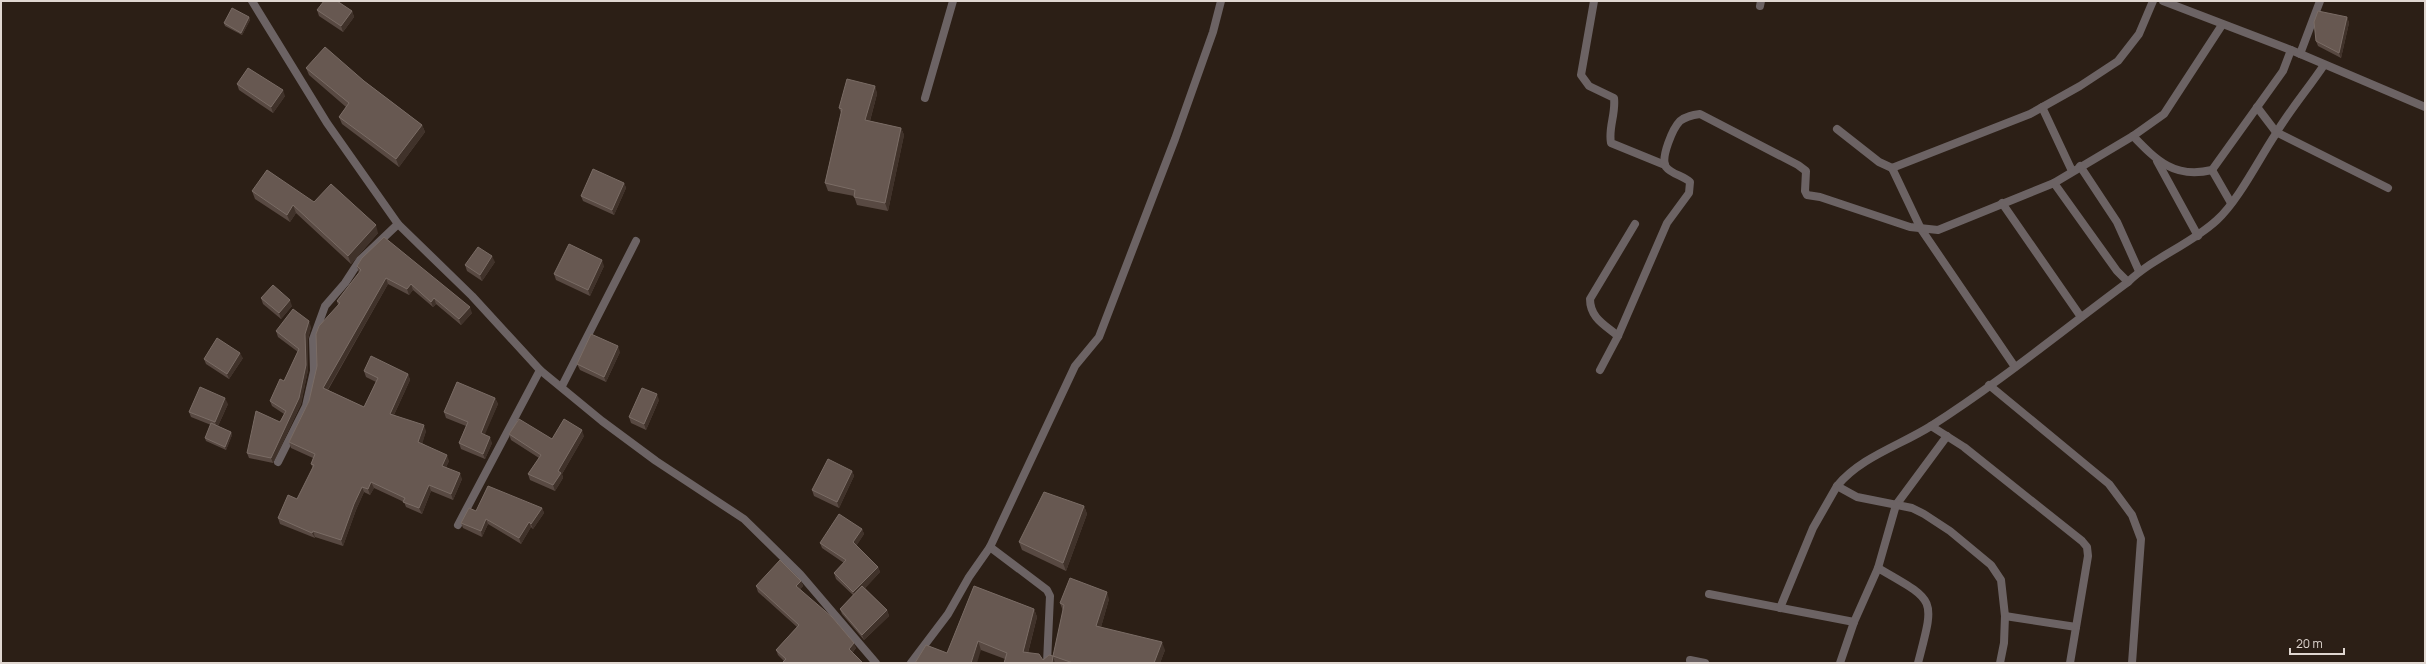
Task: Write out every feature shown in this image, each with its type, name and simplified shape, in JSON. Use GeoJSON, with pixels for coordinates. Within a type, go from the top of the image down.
{"type":"FeatureCollection","features":[{"type":"Feature","properties":{"kind":"street"},"geometry":{"type":"LineString","coordinates":[[252,1],[327,123],[398,224],[472,296],[540,370],[562,386],[602,421],[656,461],[744,519],[800,574],[876,663]]}},
{"type":"Feature","properties":{"kind":"street"},"geometry":{"type":"LineString","coordinates":[[925,98],[953,1]]}},
{"type":"Feature","properties":{"kind":"street"},"geometry":{"type":"LineString","coordinates":[[911,663],[948,614],[969,577],[990,547],[1075,366],[1099,337],[1175,139],[1213,32],[1221,1]]}},
{"type":"Feature","properties":{"kind":"street"},"geometry":{"type":"LineString","coordinates":[[1594,1],[1582,75],[1589,86],[1614,98],[1615,107],[1609,136],[1611,143],[1665,165]]}},
{"type":"Feature","properties":{"kind":"street"},"geometry":{"type":"LineString","coordinates":[[1892,168],[2030,114],[2118,61],[2139,34],[2153,1]]}},
{"type":"Feature","properties":{"kind":"street"},"geometry":{"type":"LineString","coordinates":[[2163,1],[2291,50],[2425,107]]}},
{"type":"Feature","properties":{"kind":"street"},"geometry":{"type":"LineString","coordinates":[[2300,54],[2320,1]]}},
{"type":"Feature","properties":{"kind":"street"},"geometry":{"type":"LineString","coordinates":[[1600,370],[1618,336],[1667,223],[1685,200],[1691,187],[1687,179],[1668,170],[1665,165],[1665,150],[1679,122],[1688,116],[1700,114],[1798,165],[1806,171],[1805,191],[1807,195],[1820,197],[1920,229],[1938,230],[2054,183],[2080,166],[2133,136],[2164,114],[2222,24]]}},
{"type":"Feature","properties":{"kind":"street"},"geometry":{"type":"LineString","coordinates":[[2212,170],[2283,70],[2291,50]]}},
{"type":"Feature","properties":{"kind":"street"},"geometry":{"type":"LineString","coordinates":[[1780,608],[1813,528],[1837,486],[1858,465],[1931,426],[2015,367],[2128,282],[2140,271],[2198,236],[2219,219],[2231,203],[2276,132],[2324,65]]}},
{"type":"Feature","properties":{"kind":"street"},"geometry":{"type":"LineString","coordinates":[[2042,107],[2072,171]]}},
{"type":"Feature","properties":{"kind":"street"},"geometry":{"type":"LineString","coordinates":[[2257,107],[2276,132],[2388,188]]}},
{"type":"Feature","properties":{"kind":"street"},"geometry":{"type":"LineString","coordinates":[[1837,130],[1879,162],[1892,168],[1920,229],[2015,367]]}},
{"type":"Feature","properties":{"kind":"street"},"geometry":{"type":"LineString","coordinates":[[2133,136],[2157,161],[2198,236]]}},
{"type":"Feature","properties":{"kind":"street"},"geometry":{"type":"LineString","coordinates":[[2157,161],[2186,172],[2212,170]]}},
{"type":"Feature","properties":{"kind":"street"},"geometry":{"type":"LineString","coordinates":[[2080,166],[2117,222],[2140,271]]}},
{"type":"Feature","properties":{"kind":"street"},"geometry":{"type":"LineString","coordinates":[[2212,170],[2231,203]]}},
{"type":"Feature","properties":{"kind":"street"},"geometry":{"type":"LineString","coordinates":[[2054,183],[2117,271],[2128,282]]}},
{"type":"Feature","properties":{"kind":"street"},"geometry":{"type":"LineString","coordinates":[[2002,203],[2081,317]]}},
{"type":"Feature","properties":{"kind":"street"},"geometry":{"type":"LineString","coordinates":[[278,462],[306,406],[314,371],[313,339],[325,306],[345,283],[360,260],[398,224]]}},
{"type":"Feature","properties":{"kind":"street"},"geometry":{"type":"LineString","coordinates":[[1618,336],[1594,317],[1590,310],[1590,299],[1635,224]]}},
{"type":"Feature","properties":{"kind":"street"},"geometry":{"type":"LineString","coordinates":[[562,386],[636,241]]}},
{"type":"Feature","properties":{"kind":"street"},"geometry":{"type":"LineString","coordinates":[[458,525],[540,370]]}},
{"type":"Feature","properties":{"kind":"street"},"geometry":{"type":"LineString","coordinates":[[1989,385],[2110,484],[2132,515],[2141,539],[2132,663]]}},
{"type":"Feature","properties":{"kind":"street"},"geometry":{"type":"LineString","coordinates":[[1931,426],[2002,476],[2082,540],[2087,547],[2088,556],[2070,663]]}},
{"type":"Feature","properties":{"kind":"street"},"geometry":{"type":"LineString","coordinates":[[1840,663],[1854,622],[1878,568],[1896,505],[1947,436]]}},
{"type":"Feature","properties":{"kind":"street"},"geometry":{"type":"LineString","coordinates":[[1837,486],[1857,497],[1912,508],[1924,514],[1950,531],[1991,565],[2001,580],[2005,616],[2004,643],[2000,663]]}},
{"type":"Feature","properties":{"kind":"street"},"geometry":{"type":"LineString","coordinates":[[990,547],[1046,590],[1050,596],[1047,663]]}},
{"type":"Feature","properties":{"kind":"street"},"geometry":{"type":"LineString","coordinates":[[1878,568],[1915,590],[1923,596],[1929,606],[1929,622],[1918,663]]}},
{"type":"Feature","properties":{"kind":"street"},"geometry":{"type":"LineString","coordinates":[[1709,594],[1854,622]]}},
{"type":"Feature","properties":{"kind":"street"},"geometry":{"type":"LineString","coordinates":[[2005,616],[2076,627]]}},
{"type":"Feature","properties":{"kind":"street"},"geometry":{"type":"LineString","coordinates":[[1690,660],[1705,663]]}},
{"type":"Feature","properties":{"kind":"building"},"geometry":{"type":"Polygon","coordinates":[[[324,1],[337,1],[352,11],[341,26],[317,10],[324,1]]]}},
{"type":"Feature","properties":{"kind":"building"},"geometry":{"type":"Polygon","coordinates":[[[232,8],[249,17],[241,33],[224,23],[232,8]]]}},
{"type":"Feature","properties":{"kind":"building"},"geometry":{"type":"Polygon","coordinates":[[[2318,11],[2347,17],[2339,53],[2316,41],[2314,22],[2318,11]]]}},
{"type":"Feature","properties":{"kind":"building"},"geometry":{"type":"Polygon","coordinates":[[[325,47],[364,81],[422,125],[396,159],[339,117],[349,103],[306,68],[325,47]]]}},
{"type":"Feature","properties":{"kind":"building"},"geometry":{"type":"Polygon","coordinates":[[[248,68],[283,90],[271,107],[237,84],[248,68]]]}},
{"type":"Feature","properties":{"kind":"building"},"geometry":{"type":"Polygon","coordinates":[[[847,79],[875,86],[865,120],[901,128],[885,203],[854,197],[855,190],[825,183],[842,109],[839,108],[847,79]]]}},
{"type":"Feature","properties":{"kind":"building"},"geometry":{"type":"Polygon","coordinates":[[[593,169],[624,183],[612,210],[581,196],[593,169]]]}},
{"type":"Feature","properties":{"kind":"building"},"geometry":{"type":"Polygon","coordinates":[[[267,170],[314,202],[331,184],[376,225],[348,256],[293,205],[287,215],[252,191],[267,170]]]}},
{"type":"Feature","properties":{"kind":"building"},"geometry":{"type":"Polygon","coordinates":[[[384,237],[470,307],[459,319],[434,298],[431,302],[411,284],[407,289],[386,278],[323,388],[364,407],[378,378],[364,371],[371,356],[408,374],[390,414],[424,425],[418,442],[447,455],[442,466],[460,473],[451,494],[429,485],[419,508],[403,502],[405,498],[371,482],[368,489],[362,487],[341,540],[313,531],[312,533],[278,518],[288,495],[297,499],[314,465],[311,464],[315,454],[289,442],[309,401],[317,366],[316,334],[319,326],[340,303],[337,301],[361,270],[357,266],[362,258],[384,237]]]}},
{"type":"Feature","properties":{"kind":"building"},"geometry":{"type":"Polygon","coordinates":[[[569,244],[602,260],[588,290],[554,274],[569,244]]]}},
{"type":"Feature","properties":{"kind":"building"},"geometry":{"type":"Polygon","coordinates":[[[478,247],[492,256],[480,275],[465,265],[478,247]]]}},
{"type":"Feature","properties":{"kind":"building"},"geometry":{"type":"Polygon","coordinates":[[[273,285],[290,300],[279,313],[261,298],[273,285]]]}},
{"type":"Feature","properties":{"kind":"building"},"geometry":{"type":"Polygon","coordinates":[[[293,309],[309,321],[305,334],[306,365],[299,398],[271,458],[247,453],[256,411],[280,422],[286,411],[270,401],[280,379],[284,381],[299,349],[276,331],[293,309]]]}},
{"type":"Feature","properties":{"kind":"building"},"geometry":{"type":"Polygon","coordinates":[[[591,334],[618,346],[604,377],[577,364],[591,334]]]}},
{"type":"Feature","properties":{"kind":"building"},"geometry":{"type":"Polygon","coordinates":[[[217,338],[240,353],[227,374],[204,359],[217,338]]]}},
{"type":"Feature","properties":{"kind":"building"},"geometry":{"type":"Polygon","coordinates":[[[457,382],[495,398],[481,433],[490,437],[483,454],[459,443],[468,422],[444,412],[457,382]]]}},
{"type":"Feature","properties":{"kind":"building"},"geometry":{"type":"Polygon","coordinates":[[[200,387],[225,398],[215,422],[189,412],[200,387]]]}},
{"type":"Feature","properties":{"kind":"building"},"geometry":{"type":"Polygon","coordinates":[[[642,388],[657,394],[644,424],[629,417],[642,388]]]}},
{"type":"Feature","properties":{"kind":"building"},"geometry":{"type":"Polygon","coordinates":[[[519,419],[552,439],[564,419],[582,430],[558,471],[561,473],[553,485],[528,474],[541,455],[509,434],[519,419]]]}},
{"type":"Feature","properties":{"kind":"building"},"geometry":{"type":"Polygon","coordinates":[[[211,423],[231,432],[225,447],[205,438],[211,423]]]}},
{"type":"Feature","properties":{"kind":"building"},"geometry":{"type":"Polygon","coordinates":[[[828,459],[852,471],[837,502],[812,490],[828,459]]]}},
{"type":"Feature","properties":{"kind":"building"},"geometry":{"type":"Polygon","coordinates":[[[488,486],[542,508],[531,524],[529,522],[519,538],[486,519],[481,531],[461,523],[469,508],[476,511],[488,486]]]}},
{"type":"Feature","properties":{"kind":"building"},"geometry":{"type":"Polygon","coordinates":[[[1044,492],[1084,506],[1063,563],[1019,542],[1044,492]]]}},
{"type":"Feature","properties":{"kind":"building"},"geometry":{"type":"Polygon","coordinates":[[[839,514],[862,529],[853,542],[878,567],[853,592],[834,573],[846,560],[820,543],[839,514]]]}},
{"type":"Feature","properties":{"kind":"building"},"geometry":{"type":"Polygon","coordinates":[[[780,560],[801,581],[796,586],[832,617],[854,643],[849,649],[863,663],[782,663],[786,659],[776,650],[799,625],[756,586],[780,560]]]}},
{"type":"Feature","properties":{"kind":"building"},"geometry":{"type":"Polygon","coordinates":[[[1070,578],[1107,592],[1096,626],[1162,642],[1154,663],[1073,663],[1053,656],[1064,605],[1060,603],[1070,578]]]}},
{"type":"Feature","properties":{"kind":"building"},"geometry":{"type":"Polygon","coordinates":[[[862,586],[887,610],[862,635],[840,609],[862,586]]]}},
{"type":"Feature","properties":{"kind":"building"},"geometry":{"type":"Polygon","coordinates":[[[974,586],[1034,609],[1023,652],[1039,654],[1043,660],[1049,655],[1053,656],[1052,663],[1004,663],[1007,653],[978,641],[971,663],[915,663],[926,645],[947,653],[974,586]]]}}]}
